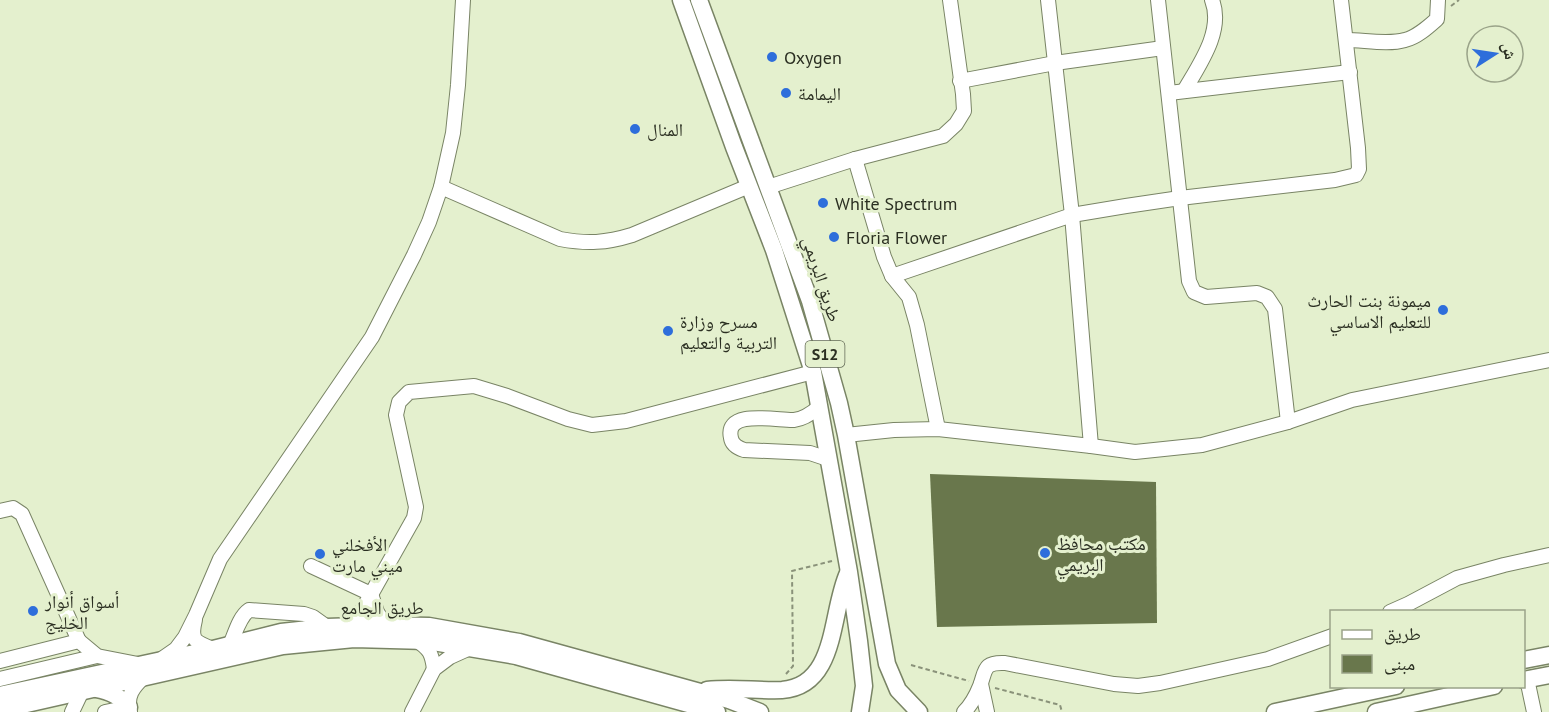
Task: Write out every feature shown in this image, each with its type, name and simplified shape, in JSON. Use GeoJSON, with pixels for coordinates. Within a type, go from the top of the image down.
{"type":"FeatureCollection","features":[{"type":"Feature","properties":{"kind":"main road","name":"طريق البريمي"},"geometry":{"type":"LineString","coordinates":[[681,0],[783,274],[813,372],[848,565],[864,686],[860,712]]}},
{"type":"Feature","properties":{"kind":"main road","name":"طريق البريمي"},"geometry":{"type":"LineString","coordinates":[[699,0],[810,301],[839,403],[887,664],[898,690],[920,712]]}},
{"type":"Feature","properties":{"kind":"main road"},"geometry":{"type":"LineString","coordinates":[[697,691],[733,688],[772,690],[794,688],[804,683],[820,668],[828,651],[848,565]]}},
{"type":"Feature","properties":{"kind":"main road","name":"طريق الجامع"},"geometry":{"type":"LineString","coordinates":[[0,710],[87,690],[142,670],[161,660],[281,632],[327,627],[385,625],[429,626],[519,642],[729,700],[760,712]]}},
{"type":"Feature","properties":{"kind":"main road","name":"طريق الجامع"},"geometry":{"type":"LineString","coordinates":[[0,695],[283,646],[354,639],[417,640],[516,656],[717,712]]}},
{"type":"Feature","properties":{"kind":"main road"},"geometry":{"type":"LineString","coordinates":[[1525,660],[1549,655]]}},
{"type":"Feature","properties":{"kind":"main road"},"geometry":{"type":"LineString","coordinates":[[1525,680],[1549,675]]}},
{"type":"Feature","properties":{"kind":"main road"},"geometry":{"type":"LineString","coordinates":[[1275,712],[1391,688]]}},
{"type":"Feature","properties":{"kind":"main road"},"geometry":{"type":"LineString","coordinates":[[1376,712],[1489,688]]}},
{"type":"Feature","properties":{"kind":"main road"},"geometry":{"type":"LineString","coordinates":[[87,690],[110,691],[120,698],[129,710]]}},
{"type":"Feature","properties":{"kind":"street"},"geometry":{"type":"LineString","coordinates":[[161,660],[176,649],[184,637],[220,559],[372,337],[418,247],[441,187],[453,133],[463,0]]}},
{"type":"Feature","properties":{"kind":"street"},"geometry":{"type":"LineString","coordinates":[[768,187],[855,159],[943,136],[956,124],[964,111],[950,0]]}},
{"type":"Feature","properties":{"kind":"street"},"geometry":{"type":"LineString","coordinates":[[1048,0],[1072,215],[1091,446]]}},
{"type":"Feature","properties":{"kind":"street"},"geometry":{"type":"LineString","coordinates":[[1158,0],[1189,281],[1194,292],[1206,297],[1257,293],[1267,297],[1275,309],[1288,422]]}},
{"type":"Feature","properties":{"kind":"street"},"geometry":{"type":"LineString","coordinates":[[1184,91],[1202,60],[1213,34],[1216,10],[1212,0]]}},
{"type":"Feature","properties":{"kind":"street"},"geometry":{"type":"LineString","coordinates":[[892,276],[1072,215],[1180,198],[1335,180],[1356,175],[1359,169],[1358,148],[1341,0]]}},
{"type":"Feature","properties":{"kind":"street"},"geometry":{"type":"LineString","coordinates":[[1346,40],[1392,42],[1406,40],[1437,19],[1438,0]]}},
{"type":"Feature","properties":{"kind":"street"},"geometry":{"type":"LineString","coordinates":[[960,81],[1055,63],[1163,48]]}},
{"type":"Feature","properties":{"kind":"street"},"geometry":{"type":"LineString","coordinates":[[1169,93],[1350,72]]}},
{"type":"Feature","properties":{"kind":"street"},"geometry":{"type":"LineString","coordinates":[[855,159],[884,257],[892,276],[909,297],[917,325],[938,429]]}},
{"type":"Feature","properties":{"kind":"street"},"geometry":{"type":"LineString","coordinates":[[441,187],[560,239],[578,243],[597,243],[632,235],[749,186]]}},
{"type":"Feature","properties":{"kind":"street"},"geometry":{"type":"LineString","coordinates":[[846,435],[894,430],[938,429],[1135,452],[1202,445],[1288,422],[1352,400],[1549,360]]}},
{"type":"Feature","properties":{"kind":"street"},"geometry":{"type":"LineString","coordinates":[[350,627],[360,614],[414,518],[416,507],[396,415],[399,402],[409,392],[474,386],[568,419],[592,425],[626,421],[813,372]]}},
{"type":"Feature","properties":{"kind":"street"},"geometry":{"type":"LineString","coordinates":[[819,407],[794,420],[742,419],[734,424],[731,438],[735,446],[744,450],[810,453],[828,459]]}},
{"type":"Feature","properties":{"kind":"street"},"geometry":{"type":"LineString","coordinates":[[0,511],[13,508],[22,514],[79,641],[97,656],[142,670],[129,696],[129,710],[105,712]]}},
{"type":"Feature","properties":{"kind":"street"},"geometry":{"type":"LineString","coordinates":[[1394,610],[1457,578],[1549,555]]}},
{"type":"Feature","properties":{"kind":"street"},"geometry":{"type":"LineString","coordinates":[[311,566],[371,594],[377,612],[385,625]]}},
{"type":"Feature","properties":{"kind":"street"},"geometry":{"type":"LineString","coordinates":[[196,615],[192,634],[196,642],[222,647],[245,612],[249,610],[304,614],[313,617],[327,627]]}},
{"type":"Feature","properties":{"kind":"street"},"geometry":{"type":"LineString","coordinates":[[987,712],[981,684],[982,673],[988,666],[997,663],[1114,684],[1138,686],[1268,659],[1330,637]]}},
{"type":"Feature","properties":{"kind":"street"},"geometry":{"type":"LineString","coordinates":[[417,640],[432,655],[434,669]]}},
{"type":"Feature","properties":{"kind":"street"},"geometry":{"type":"LineString","coordinates":[[0,661],[79,641]]}},
{"type":"Feature","properties":{"kind":"street"},"geometry":{"type":"LineString","coordinates":[[412,712],[434,669],[450,657],[470,648]]}},
{"type":"Feature","properties":{"kind":"street"},"geometry":{"type":"LineString","coordinates":[[0,679],[97,656]]}},
{"type":"Feature","properties":{"kind":"street"},"geometry":{"type":"LineString","coordinates":[[1525,680],[1534,712]]}},
{"type":"Feature","properties":{"kind":"street"},"geometry":{"type":"LineString","coordinates":[[964,712],[981,684]]}},
{"type":"Feature","properties":{"kind":"street"},"geometry":{"type":"LineString","coordinates":[[72,712],[87,690]]}},
{"type":"Feature","properties":{"kind":"path"},"geometry":{"type":"LineString","coordinates":[[772,690],[793,666],[792,570],[848,565]]}},
{"type":"Feature","properties":{"kind":"building","name":"مكتب محافظ البريمي"},"geometry":{"type":"Polygon","coordinates":[[[930,474],[1156,482],[1157,623],[937,627],[930,474]]]}},
{"type":"Feature","properties":{"kind":"place","name":"Oxygen"},"geometry":{"type":"Point","coordinates":[772,57]}},
{"type":"Feature","properties":{"kind":"place","name":"اليمامة"},"geometry":{"type":"Point","coordinates":[786,93]}},
{"type":"Feature","properties":{"kind":"place","name":"المنال"},"geometry":{"type":"Point","coordinates":[635,129]}},
{"type":"Feature","properties":{"kind":"place","name":"White Spectrum"},"geometry":{"type":"Point","coordinates":[823,203]}},
{"type":"Feature","properties":{"kind":"place","name":"Floria Flower"},"geometry":{"type":"Point","coordinates":[834,237]}},
{"type":"Feature","properties":{"kind":"place","name":"ميمونة بنت الحارث للتعليم الاساسي"},"geometry":{"type":"Point","coordinates":[1443,310]}},
{"type":"Feature","properties":{"kind":"place","name":"مسرح وزارة التربية والتعليم"},"geometry":{"type":"Point","coordinates":[668,331]}},
{"type":"Feature","properties":{"kind":"place","name":"مكتب محافظ البريمي"},"geometry":{"type":"Point","coordinates":[1045,553]}},
{"type":"Feature","properties":{"kind":"place","name":"الأفخلني ميني مارت"},"geometry":{"type":"Point","coordinates":[320,554]}},
{"type":"Feature","properties":{"kind":"place","name":"أسواق أنوار الخليج"},"geometry":{"type":"Point","coordinates":[33,611]}}]}
